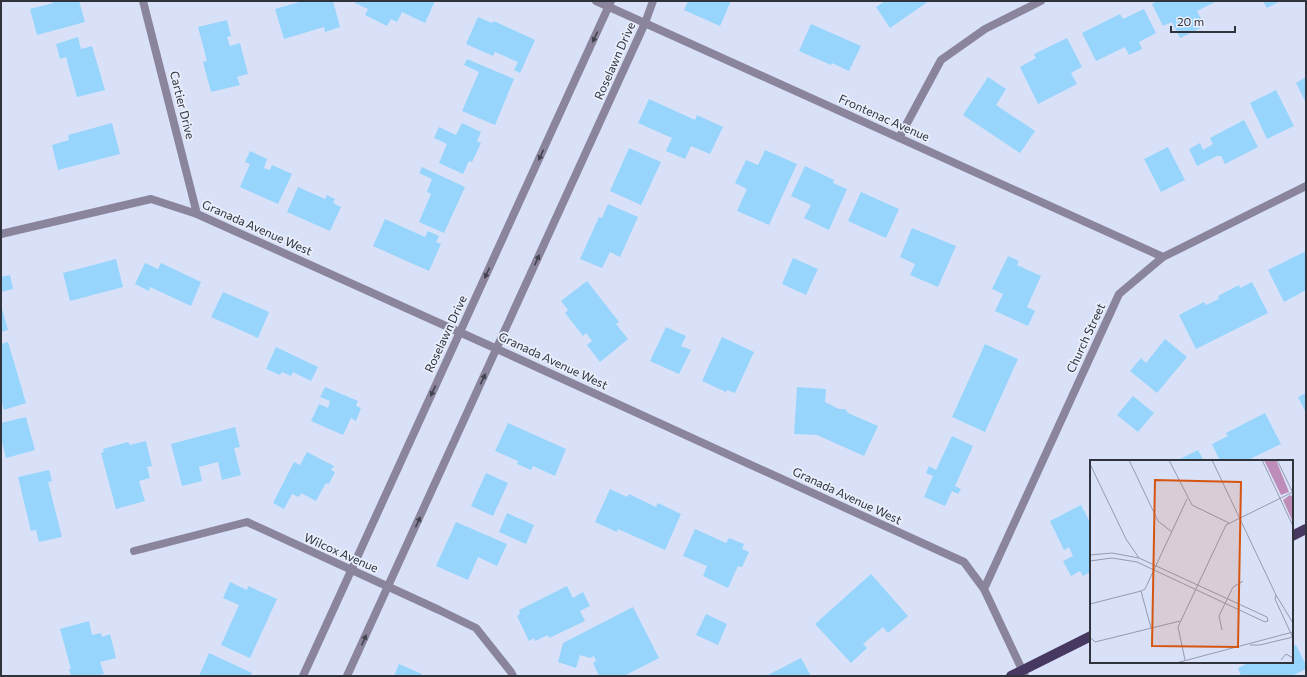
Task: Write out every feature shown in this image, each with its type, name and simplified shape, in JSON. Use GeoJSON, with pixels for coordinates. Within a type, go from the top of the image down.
{"type":"FeatureCollection","features":[{"type":"Feature","properties":{"kind":"main road"},"geometry":{"type":"LineString","coordinates":[[1293,536],[1306,529]]}},
{"type":"Feature","properties":{"kind":"main road"},"geometry":{"type":"LineString","coordinates":[[1011,676],[1023,673],[1090,637]]}},
{"type":"Feature","properties":{"kind":"street","name":"Cartier Drive"},"geometry":{"type":"LineString","coordinates":[[143,1],[198,214]]}},
{"type":"Feature","properties":{"kind":"street","name":"Frontenac Avenue"},"geometry":{"type":"LineString","coordinates":[[596,1],[610,4],[645,23],[1163,257]]}},
{"type":"Feature","properties":{"kind":"street","name":"Roselawn Drive"},"geometry":{"type":"LineString","coordinates":[[348,676],[645,23],[653,1]]}},
{"type":"Feature","properties":{"kind":"street"},"geometry":{"type":"LineString","coordinates":[[899,138],[941,60],[985,29],[1041,1]]}},
{"type":"Feature","properties":{"kind":"street","name":"Roselawn Drive"},"geometry":{"type":"LineString","coordinates":[[303,676],[610,4]]}},
{"type":"Feature","properties":{"kind":"street","name":"Church Street"},"geometry":{"type":"LineString","coordinates":[[984,589],[1119,294],[1163,257],[1306,186]]}},
{"type":"Feature","properties":{"kind":"street","name":"Granada Avenue West"},"geometry":{"type":"LineString","coordinates":[[1,234],[151,199],[198,214],[964,562],[984,589],[1023,673]]}},
{"type":"Feature","properties":{"kind":"street","name":"Wilcox Avenue"},"geometry":{"type":"LineString","coordinates":[[134,551],[247,522],[476,628],[513,676]]}},
{"type":"Feature","properties":{"kind":"building"},"geometry":{"type":"Polygon","coordinates":[[[53,1],[79,1],[85,22],[37,35],[30,9],[53,3],[53,1]]]}},
{"type":"Feature","properties":{"kind":"building"},"geometry":{"type":"Polygon","coordinates":[[[303,1],[333,1],[340,27],[325,32],[324,27],[284,39],[275,9],[303,1]]]}},
{"type":"Feature","properties":{"kind":"building"},"geometry":{"type":"Polygon","coordinates":[[[356,1],[435,1],[425,23],[402,12],[397,22],[391,19],[387,26],[365,15],[368,9],[355,3],[356,1]]]}},
{"type":"Feature","properties":{"kind":"building"},"geometry":{"type":"Polygon","coordinates":[[[688,1],[731,1],[720,26],[684,10],[688,1]]]}},
{"type":"Feature","properties":{"kind":"building"},"geometry":{"type":"Polygon","coordinates":[[[885,1],[929,1],[890,28],[876,7],[885,1]]]}},
{"type":"Feature","properties":{"kind":"building"},"geometry":{"type":"Polygon","coordinates":[[[1157,1],[1217,1],[1197,11],[1205,26],[1180,38],[1172,22],[1163,26],[1152,4],[1157,1]]]}},
{"type":"Feature","properties":{"kind":"building"},"geometry":{"type":"Polygon","coordinates":[[[1263,1],[1280,1],[1267,8],[1263,1]]]}},
{"type":"Feature","properties":{"kind":"building"},"geometry":{"type":"Polygon","coordinates":[[[1144,9],[1156,33],[1139,42],[1142,49],[1129,55],[1125,47],[1096,61],[1082,33],[1120,14],[1123,19],[1144,9]]]}},
{"type":"Feature","properties":{"kind":"building"},"geometry":{"type":"Polygon","coordinates":[[[478,17],[492,23],[494,21],[535,40],[520,73],[514,70],[518,62],[495,52],[493,56],[466,44],[478,17]]]}},
{"type":"Feature","properties":{"kind":"building"},"geometry":{"type":"Polygon","coordinates":[[[227,20],[231,36],[227,37],[230,46],[240,43],[248,74],[237,77],[240,85],[211,92],[203,62],[207,61],[198,27],[227,20]]]}},
{"type":"Feature","properties":{"kind":"building"},"geometry":{"type":"Polygon","coordinates":[[[811,24],[861,46],[849,71],[799,51],[811,24]]]}},
{"type":"Feature","properties":{"kind":"building"},"geometry":{"type":"Polygon","coordinates":[[[78,37],[81,49],[92,46],[105,90],[77,97],[66,57],[60,59],[56,44],[78,37]]]}},
{"type":"Feature","properties":{"kind":"building"},"geometry":{"type":"Polygon","coordinates":[[[1067,38],[1082,67],[1071,73],[1077,84],[1038,104],[1020,67],[1036,58],[1034,54],[1067,38]]]}},
{"type":"Feature","properties":{"kind":"building"},"geometry":{"type":"Polygon","coordinates":[[[467,59],[514,79],[495,125],[462,111],[479,72],[464,65],[467,59]]]}},
{"type":"Feature","properties":{"kind":"building"},"geometry":{"type":"Polygon","coordinates":[[[988,77],[1006,89],[996,105],[1035,131],[1020,153],[963,115],[988,77]]]}},
{"type":"Feature","properties":{"kind":"building"},"geometry":{"type":"Polygon","coordinates":[[[1306,77],[1306,103],[1296,83],[1306,77]]]}},
{"type":"Feature","properties":{"kind":"building"},"geometry":{"type":"Polygon","coordinates":[[[1276,90],[1294,126],[1267,139],[1250,103],[1276,90]]]}},
{"type":"Feature","properties":{"kind":"building"},"geometry":{"type":"Polygon","coordinates":[[[649,99],[695,120],[697,115],[723,127],[710,154],[691,146],[685,159],[666,151],[672,138],[638,123],[649,99]]]}},
{"type":"Feature","properties":{"kind":"building"},"geometry":{"type":"Polygon","coordinates":[[[1244,120],[1258,147],[1225,164],[1221,156],[1217,156],[1197,166],[1189,149],[1200,143],[1203,150],[1213,144],[1210,138],[1244,120]]]}},
{"type":"Feature","properties":{"kind":"building"},"geometry":{"type":"Polygon","coordinates":[[[112,123],[120,154],[58,170],[52,145],[69,140],[68,135],[112,123]]]}},
{"type":"Feature","properties":{"kind":"building"},"geometry":{"type":"Polygon","coordinates":[[[462,123],[481,132],[477,141],[481,143],[472,162],[469,161],[463,174],[439,163],[447,144],[434,138],[439,127],[456,135],[462,123]]]}},
{"type":"Feature","properties":{"kind":"building"},"geometry":{"type":"Polygon","coordinates":[[[1168,147],[1185,180],[1161,192],[1144,159],[1168,147]]]}},
{"type":"Feature","properties":{"kind":"building"},"geometry":{"type":"Polygon","coordinates":[[[629,148],[661,162],[641,205],[610,191],[629,148]]]}},
{"type":"Feature","properties":{"kind":"building"},"geometry":{"type":"Polygon","coordinates":[[[765,150],[797,164],[769,225],[737,211],[747,189],[735,183],[746,160],[758,165],[765,150]]]}},
{"type":"Feature","properties":{"kind":"building"},"geometry":{"type":"Polygon","coordinates":[[[250,151],[267,159],[264,168],[270,170],[272,165],[292,174],[278,204],[240,187],[250,164],[245,162],[250,151]]]}},
{"type":"Feature","properties":{"kind":"building"},"geometry":{"type":"Polygon","coordinates":[[[805,166],[834,180],[833,183],[847,189],[829,230],[804,218],[811,205],[791,196],[805,166]]]}},
{"type":"Feature","properties":{"kind":"building"},"geometry":{"type":"Polygon","coordinates":[[[422,167],[465,187],[444,233],[419,222],[431,194],[427,192],[432,179],[419,173],[422,167]]]}},
{"type":"Feature","properties":{"kind":"building"},"geometry":{"type":"Polygon","coordinates":[[[298,187],[325,199],[327,195],[335,199],[333,203],[341,207],[330,231],[287,212],[298,187]]]}},
{"type":"Feature","properties":{"kind":"building"},"geometry":{"type":"Polygon","coordinates":[[[861,192],[899,209],[886,238],[848,221],[861,192]]]}},
{"type":"Feature","properties":{"kind":"building"},"geometry":{"type":"Polygon","coordinates":[[[608,204],[638,217],[620,257],[610,252],[602,268],[580,259],[599,217],[602,218],[608,204]]]}},
{"type":"Feature","properties":{"kind":"building"},"geometry":{"type":"Polygon","coordinates":[[[385,219],[425,237],[428,231],[439,236],[436,242],[441,244],[429,271],[373,246],[385,219]]]}},
{"type":"Feature","properties":{"kind":"building"},"geometry":{"type":"Polygon","coordinates":[[[912,228],[956,246],[938,287],[910,275],[915,264],[900,257],[912,228]]]}},
{"type":"Feature","properties":{"kind":"building"},"geometry":{"type":"Polygon","coordinates":[[[1306,251],[1306,290],[1284,302],[1268,270],[1306,251]]]}},
{"type":"Feature","properties":{"kind":"building"},"geometry":{"type":"Polygon","coordinates":[[[1008,256],[1019,261],[1017,265],[1041,276],[1027,307],[1035,311],[1028,326],[995,311],[1003,294],[992,289],[1008,256]]]}},
{"type":"Feature","properties":{"kind":"building"},"geometry":{"type":"Polygon","coordinates":[[[793,258],[818,269],[806,295],[782,284],[793,258]]]}},
{"type":"Feature","properties":{"kind":"building"},"geometry":{"type":"Polygon","coordinates":[[[116,259],[123,287],[70,301],[63,273],[116,259]]]}},
{"type":"Feature","properties":{"kind":"building"},"geometry":{"type":"Polygon","coordinates":[[[145,263],[158,269],[161,263],[201,282],[191,306],[150,287],[149,291],[135,284],[145,263]]]}},
{"type":"Feature","properties":{"kind":"building"},"geometry":{"type":"Polygon","coordinates":[[[10,275],[13,289],[1,292],[1,277],[10,275]]]}},
{"type":"Feature","properties":{"kind":"building"},"geometry":{"type":"Polygon","coordinates":[[[587,281],[619,322],[616,324],[628,339],[600,362],[587,345],[592,341],[586,333],[583,336],[565,313],[568,310],[561,301],[587,281]]]}},
{"type":"Feature","properties":{"kind":"building"},"geometry":{"type":"Polygon","coordinates":[[[1252,282],[1268,313],[1196,349],[1179,315],[1204,302],[1206,305],[1219,299],[1218,296],[1239,285],[1240,288],[1252,282]]]}},
{"type":"Feature","properties":{"kind":"building"},"geometry":{"type":"Polygon","coordinates":[[[223,292],[269,312],[258,338],[211,317],[223,292]]]}},
{"type":"Feature","properties":{"kind":"building"},"geometry":{"type":"Polygon","coordinates":[[[1,305],[8,330],[1,332],[1,305]]]}},
{"type":"Feature","properties":{"kind":"building"},"geometry":{"type":"Polygon","coordinates":[[[666,327],[686,336],[681,346],[691,350],[679,374],[650,361],[666,327]]]}},
{"type":"Feature","properties":{"kind":"building"},"geometry":{"type":"Polygon","coordinates":[[[722,337],[754,352],[735,393],[727,390],[726,392],[702,381],[722,337]]]}},
{"type":"Feature","properties":{"kind":"building"},"geometry":{"type":"Polygon","coordinates":[[[1165,339],[1187,357],[1157,393],[1130,371],[1141,358],[1146,363],[1165,339]]]}},
{"type":"Feature","properties":{"kind":"building"},"geometry":{"type":"Polygon","coordinates":[[[8,342],[26,403],[4,410],[1,400],[1,344],[8,342]]]}},
{"type":"Feature","properties":{"kind":"building"},"geometry":{"type":"Polygon","coordinates":[[[985,344],[1018,359],[985,432],[952,417],[985,344]]]}},
{"type":"Feature","properties":{"kind":"building"},"geometry":{"type":"Polygon","coordinates":[[[276,347],[318,367],[311,381],[293,372],[291,376],[282,372],[280,375],[266,369],[276,347]]]}},
{"type":"Feature","properties":{"kind":"building"},"geometry":{"type":"Polygon","coordinates":[[[325,387],[358,401],[356,406],[361,408],[356,421],[351,418],[343,435],[311,421],[319,404],[328,408],[330,401],[320,397],[325,387]]]}},
{"type":"Feature","properties":{"kind":"building"},"geometry":{"type":"Polygon","coordinates":[[[797,387],[826,389],[825,402],[839,409],[845,409],[848,413],[878,426],[864,456],[817,435],[794,434],[797,387]]]}},
{"type":"Feature","properties":{"kind":"building"},"geometry":{"type":"Polygon","coordinates":[[[1306,393],[1306,413],[1298,397],[1306,393]]]}},
{"type":"Feature","properties":{"kind":"building"},"geometry":{"type":"Polygon","coordinates":[[[1133,396],[1154,413],[1138,432],[1117,415],[1133,396]]]}},
{"type":"Feature","properties":{"kind":"building"},"geometry":{"type":"Polygon","coordinates":[[[1265,413],[1281,444],[1248,460],[1220,460],[1212,444],[1228,436],[1226,433],[1265,413]]]}},
{"type":"Feature","properties":{"kind":"building"},"geometry":{"type":"Polygon","coordinates":[[[26,417],[35,450],[6,458],[1,438],[1,423],[26,417]]]}},
{"type":"Feature","properties":{"kind":"building"},"geometry":{"type":"Polygon","coordinates":[[[508,423],[566,449],[555,476],[533,466],[531,470],[517,464],[518,461],[495,451],[508,423]]]}},
{"type":"Feature","properties":{"kind":"building"},"geometry":{"type":"Polygon","coordinates":[[[235,427],[240,447],[234,448],[241,475],[222,480],[218,462],[199,467],[202,481],[182,486],[171,444],[235,427]]]}},
{"type":"Feature","properties":{"kind":"building"},"geometry":{"type":"Polygon","coordinates":[[[952,436],[973,446],[955,486],[961,489],[958,494],[952,491],[945,506],[924,497],[933,476],[926,473],[929,466],[936,470],[952,436]]]}},
{"type":"Feature","properties":{"kind":"building"},"geometry":{"type":"Polygon","coordinates":[[[146,441],[152,466],[147,467],[150,478],[139,481],[145,501],[116,509],[101,453],[104,452],[103,449],[128,442],[130,445],[146,441]]]}},
{"type":"Feature","properties":{"kind":"building"},"geometry":{"type":"Polygon","coordinates":[[[1198,450],[1203,460],[1178,460],[1198,450]]]}},
{"type":"Feature","properties":{"kind":"building"},"geometry":{"type":"Polygon","coordinates":[[[307,452],[334,466],[331,470],[335,472],[329,484],[326,483],[316,501],[301,493],[299,497],[292,494],[284,509],[273,503],[294,462],[300,465],[307,452]]]}},
{"type":"Feature","properties":{"kind":"building"},"geometry":{"type":"Polygon","coordinates":[[[49,470],[52,481],[48,482],[62,537],[39,542],[36,530],[31,531],[18,477],[49,470]]]}},
{"type":"Feature","properties":{"kind":"building"},"geometry":{"type":"Polygon","coordinates":[[[486,473],[508,483],[493,516],[471,506],[486,473]]]}},
{"type":"Feature","properties":{"kind":"building"},"geometry":{"type":"Polygon","coordinates":[[[610,489],[627,497],[629,494],[656,507],[658,503],[681,514],[665,550],[618,529],[617,532],[595,522],[610,489]]]}},
{"type":"Feature","properties":{"kind":"building"},"geometry":{"type":"Polygon","coordinates":[[[1081,505],[1090,522],[1090,572],[1083,576],[1080,571],[1071,576],[1063,561],[1073,556],[1069,547],[1064,550],[1050,521],[1081,505]]]}},
{"type":"Feature","properties":{"kind":"building"},"geometry":{"type":"Polygon","coordinates":[[[507,513],[534,525],[526,544],[499,532],[507,513]]]}},
{"type":"Feature","properties":{"kind":"building"},"geometry":{"type":"Polygon","coordinates":[[[456,522],[507,544],[497,566],[478,557],[468,580],[436,566],[456,522]]]}},
{"type":"Feature","properties":{"kind":"building"},"geometry":{"type":"Polygon","coordinates":[[[695,529],[726,543],[729,538],[744,544],[742,549],[749,552],[742,567],[738,566],[728,588],[703,576],[707,566],[683,556],[695,529]]]}},
{"type":"Feature","properties":{"kind":"building"},"geometry":{"type":"Polygon","coordinates":[[[871,574],[908,616],[888,633],[883,627],[863,644],[867,648],[851,663],[815,624],[871,574]]]}},
{"type":"Feature","properties":{"kind":"building"},"geometry":{"type":"Polygon","coordinates":[[[230,582],[247,590],[248,586],[277,599],[250,658],[221,645],[239,605],[223,598],[230,582]]]}},
{"type":"Feature","properties":{"kind":"building"},"geometry":{"type":"Polygon","coordinates":[[[567,586],[573,598],[583,592],[590,606],[580,611],[585,621],[549,638],[548,635],[535,641],[534,638],[529,641],[517,616],[520,614],[519,610],[567,586]]]}},
{"type":"Feature","properties":{"kind":"building"},"geometry":{"type":"Polygon","coordinates":[[[633,607],[659,658],[624,676],[599,676],[593,663],[596,661],[594,656],[590,658],[580,655],[576,668],[558,662],[563,643],[633,607]]]}},
{"type":"Feature","properties":{"kind":"building"},"geometry":{"type":"Polygon","coordinates":[[[706,614],[727,624],[718,645],[696,635],[706,614]]]}},
{"type":"Feature","properties":{"kind":"building"},"geometry":{"type":"Polygon","coordinates":[[[89,621],[92,635],[101,633],[102,637],[110,634],[116,658],[100,662],[104,674],[96,676],[71,676],[69,669],[71,669],[60,629],[89,621]]]}},
{"type":"Feature","properties":{"kind":"building"},"geometry":{"type":"Polygon","coordinates":[[[1296,645],[1306,665],[1306,669],[1292,676],[1241,676],[1238,668],[1248,663],[1293,663],[1293,646],[1296,645]]]}},
{"type":"Feature","properties":{"kind":"building"},"geometry":{"type":"Polygon","coordinates":[[[209,653],[252,673],[250,676],[199,676],[209,653]]]}},
{"type":"Feature","properties":{"kind":"building"},"geometry":{"type":"Polygon","coordinates":[[[801,658],[811,676],[766,676],[801,658]]]}},
{"type":"Feature","properties":{"kind":"building"},"geometry":{"type":"Polygon","coordinates":[[[399,664],[422,674],[421,676],[394,676],[399,664]]]}}]}
